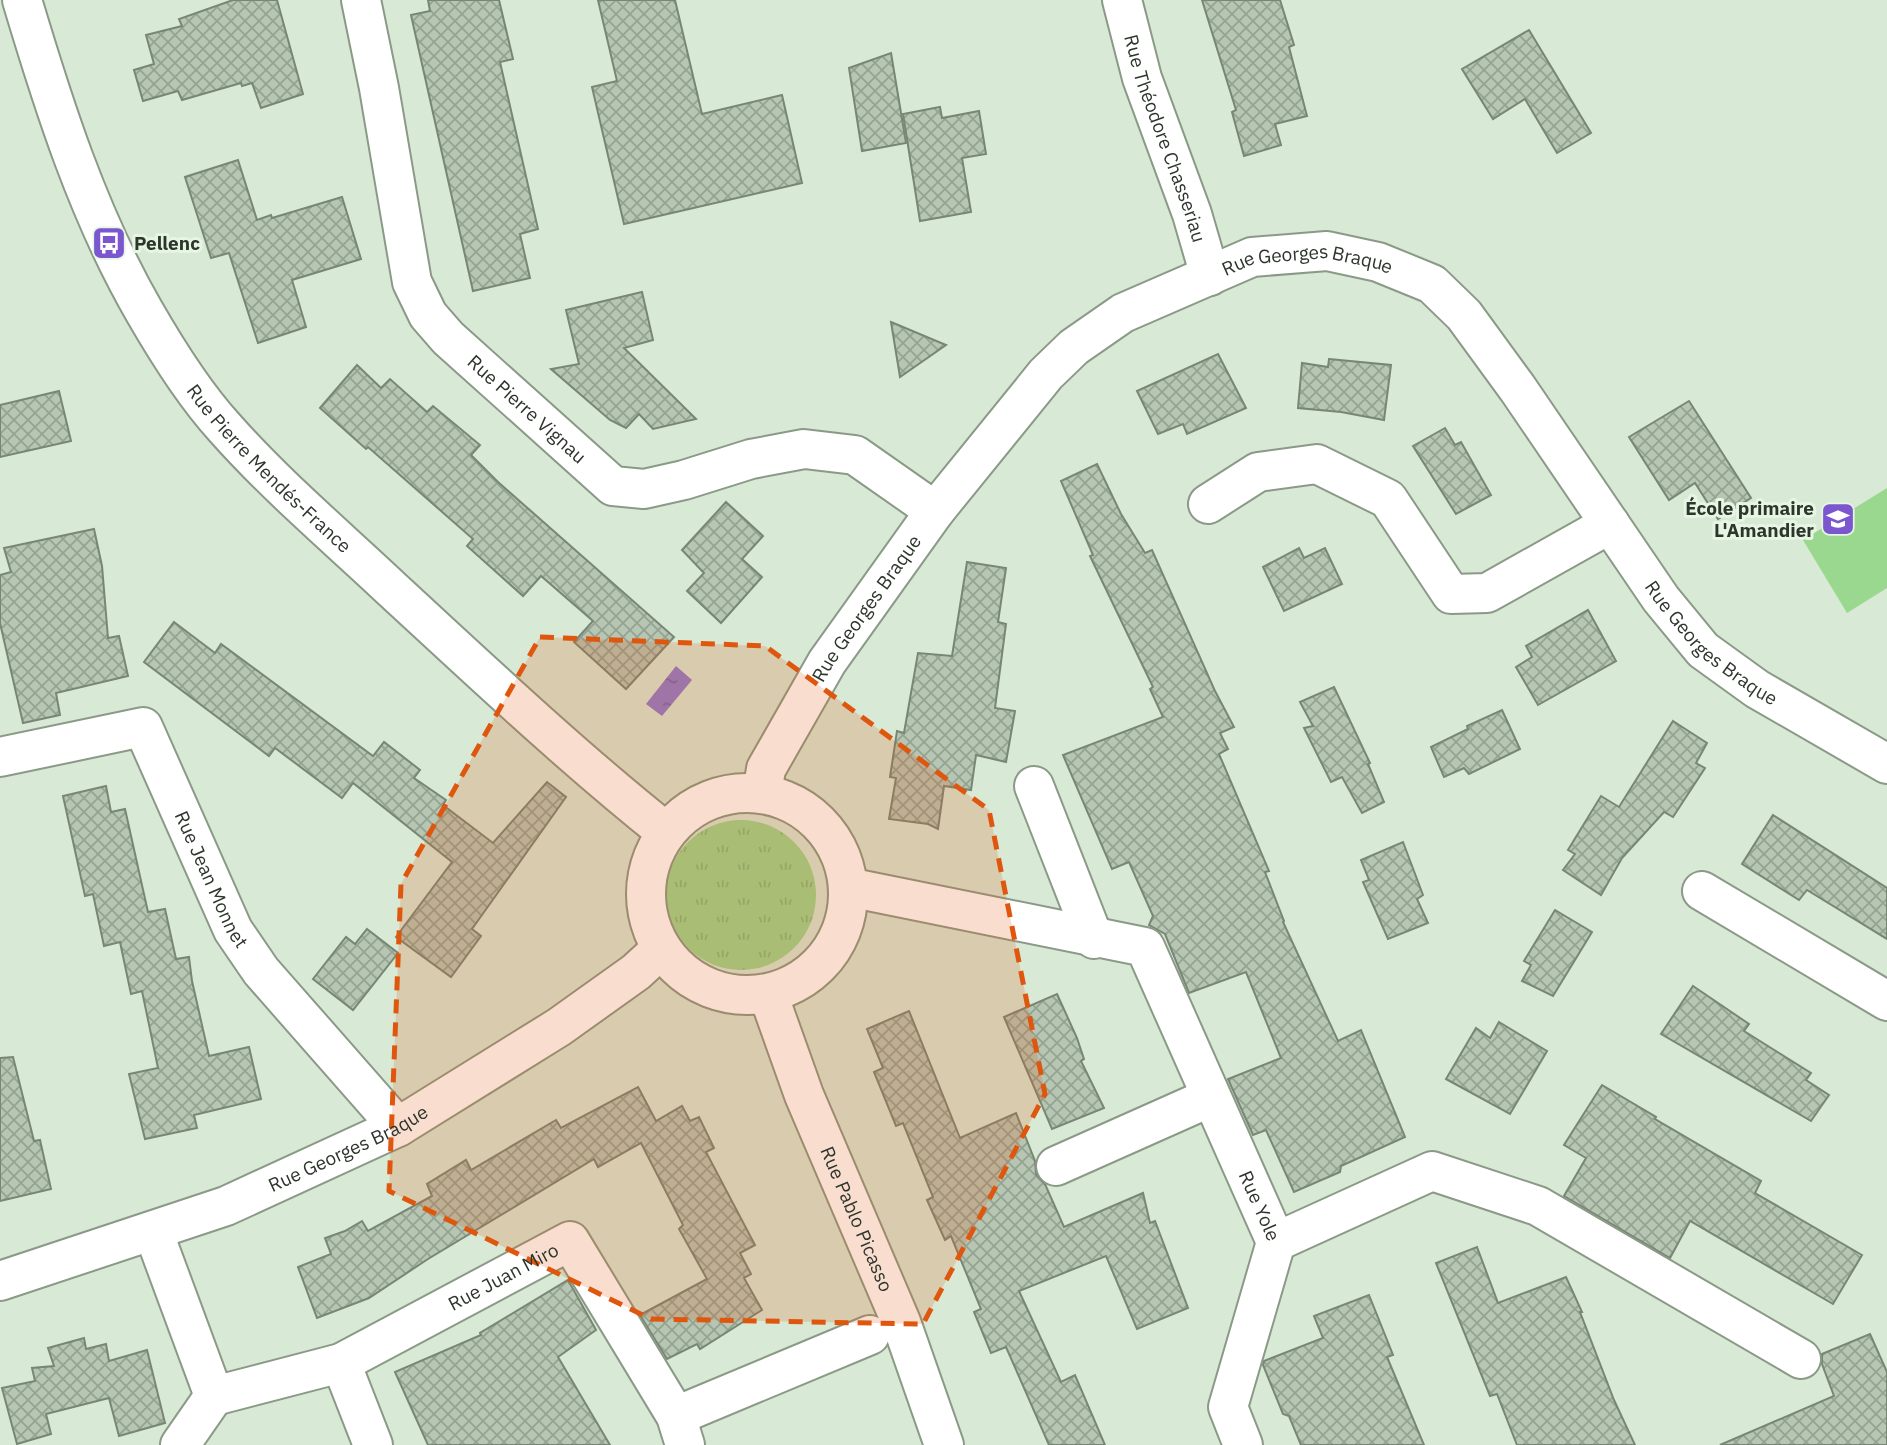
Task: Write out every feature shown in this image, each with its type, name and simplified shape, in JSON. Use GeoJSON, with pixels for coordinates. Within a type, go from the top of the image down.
{"type":"FeatureCollection","features":[{"type":"Feature","properties":{"kind":"street","name":"Rue Pierre Mendés-France"},"geometry":{"type":"LineString","coordinates":[[22,0],[78,175],[109,243],[144,312],[192,386],[222,425],[269,475],[490,680],[666,832]]}},
{"type":"Feature","properties":{"kind":"street","name":"Rue Pierre Vignau"},"geometry":{"type":"LineString","coordinates":[[361,0],[412,282],[428,315],[448,338],[613,486],[644,489],[751,460],[804,449],[855,455],[935,511]]}},
{"type":"Feature","properties":{"kind":"street","name":"Rue Théodore Chasseriau"},"geometry":{"type":"LineString","coordinates":[[1122,0],[1142,78],[1192,215],[1210,276]]}},
{"type":"Feature","properties":{"kind":"street","name":"Rue Georges Braque"},"geometry":{"type":"LineString","coordinates":[[762,794],[766,769],[827,662],[935,511],[1030,394],[1074,347],[1123,313],[1252,257],[1327,251],[1378,262],[1432,284],[1464,315],[1661,599],[1703,650],[1757,689],[1887,764]]}},
{"type":"Feature","properties":{"kind":"street"},"geometry":{"type":"LineString","coordinates":[[1208,504],[1258,472],[1317,464],[1388,499],[1451,594],[1487,593],[1610,524]]}},
{"type":"Feature","properties":{"kind":"street","name":"Rue Jean Monnet"},"geometry":{"type":"LineString","coordinates":[[0,757],[143,727],[233,930],[261,971],[398,1127]]}},
{"type":"Feature","properties":{"kind":"street"},"geometry":{"type":"LineString","coordinates":[[1034,786],[1094,939]]}},
{"type":"Feature","properties":{"kind":"street"},"geometry":{"type":"LineString","coordinates":[[736,793],[762,794],[789,802],[812,816],[830,836],[843,860],[848,887],[846,916],[836,943],[818,967],[795,984],[768,994],[737,996],[708,988],[682,972],[661,949],[649,921],[646,890],[652,859],[666,832],[686,813],[709,799],[736,793]]}},
{"type":"Feature","properties":{"kind":"street","name":"Rue Yole"},"geometry":{"type":"LineString","coordinates":[[848,887],[1094,939],[1145,947],[1276,1242],[1432,1171],[1538,1206],[1801,1359]]}},
{"type":"Feature","properties":{"kind":"street"},"geometry":{"type":"LineString","coordinates":[[1702,891],[1887,1001]]}},
{"type":"Feature","properties":{"kind":"street","name":"Rue Georges Braque"},"geometry":{"type":"LineString","coordinates":[[0,1281],[226,1206],[398,1127],[559,1027],[636,972],[661,949]]}},
{"type":"Feature","properties":{"kind":"street","name":"Rue Pablo Picasso"},"geometry":{"type":"LineString","coordinates":[[768,994],[804,1095],[901,1322],[944,1445]]}},
{"type":"Feature","properties":{"kind":"street"},"geometry":{"type":"LineString","coordinates":[[1056,1166],[1211,1097]]}},
{"type":"Feature","properties":{"kind":"street"},"geometry":{"type":"LineString","coordinates":[[153,1231],[214,1396],[180,1445]]}},
{"type":"Feature","properties":{"kind":"street","name":"Rue Juan Miro"},"geometry":{"type":"LineString","coordinates":[[214,1396],[341,1363],[570,1241],[681,1431]]}},
{"type":"Feature","properties":{"kind":"street"},"geometry":{"type":"LineString","coordinates":[[1243,1445],[1228,1407],[1276,1242]]}},
{"type":"Feature","properties":{"kind":"street"},"geometry":{"type":"LineString","coordinates":[[681,1431],[870,1335]]}},
{"type":"Feature","properties":{"kind":"street"},"geometry":{"type":"LineString","coordinates":[[341,1363],[373,1445]]}},
{"type":"Feature","properties":{"kind":"highlighted area"},"geometry":{"type":"Polygon","coordinates":[[[540,637],[765,646],[989,810],[1045,1094],[923,1324],[651,1319],[389,1191],[401,884],[540,637]]]}},
{"type":"Feature","properties":{"kind":"green space"},"geometry":{"type":"Polygon","coordinates":[[[1887,488],[1887,588],[1847,613],[1803,540],[1887,488]]]}},
{"type":"Feature","properties":{"kind":"green space"},"geometry":{"type":"Polygon","coordinates":[[[741,820],[770,826],[794,842],[810,866],[816,895],[810,924],[794,948],[770,964],[741,970],[712,964],[688,948],[672,924],[666,895],[672,866],[688,842],[712,826],[741,820]]]}},
{"type":"Feature","properties":{"kind":"water"},"geometry":{"type":"Polygon","coordinates":[[[676,666],[692,680],[662,716],[646,704],[676,666]]]}},
{"type":"Feature","properties":{"kind":"building"},"geometry":{"type":"Polygon","coordinates":[[[233,0],[277,0],[303,94],[261,108],[252,83],[242,86],[241,83],[182,100],[178,91],[143,101],[134,70],[154,64],[146,35],[182,26],[179,19],[233,0]]]}},
{"type":"Feature","properties":{"kind":"building"},"geometry":{"type":"Polygon","coordinates":[[[428,0],[499,0],[513,59],[500,62],[538,229],[520,234],[530,278],[473,291],[411,15],[430,11],[428,0]]]}},
{"type":"Feature","properties":{"kind":"building"},"geometry":{"type":"Polygon","coordinates":[[[598,0],[675,0],[702,114],[782,95],[802,183],[624,224],[592,87],[617,81],[598,0]]]}},
{"type":"Feature","properties":{"kind":"building"},"geometry":{"type":"Polygon","coordinates":[[[1202,0],[1280,0],[1294,45],[1289,47],[1307,116],[1275,124],[1281,145],[1244,156],[1232,112],[1236,110],[1202,0]]]}},
{"type":"Feature","properties":{"kind":"building"},"geometry":{"type":"Polygon","coordinates":[[[1529,30],[1591,133],[1557,153],[1525,99],[1493,119],[1462,69],[1529,30]]]}},
{"type":"Feature","properties":{"kind":"building"},"geometry":{"type":"Polygon","coordinates":[[[891,53],[906,143],[862,151],[849,68],[891,53]]]}},
{"type":"Feature","properties":{"kind":"building"},"geometry":{"type":"Polygon","coordinates":[[[940,107],[942,118],[979,111],[986,154],[962,158],[971,212],[920,221],[903,114],[940,107]]]}},
{"type":"Feature","properties":{"kind":"building"},"geometry":{"type":"Polygon","coordinates":[[[238,160],[257,220],[342,197],[361,259],[292,280],[306,327],[258,343],[229,253],[211,258],[185,177],[238,160]]]}},
{"type":"Feature","properties":{"kind":"building"},"geometry":{"type":"Polygon","coordinates":[[[642,292],[653,340],[624,348],[696,419],[653,429],[639,414],[626,428],[610,420],[551,369],[579,364],[566,310],[642,292]]]}},
{"type":"Feature","properties":{"kind":"building"},"geometry":{"type":"Polygon","coordinates":[[[891,322],[946,345],[900,377],[891,322]]]}},
{"type":"Feature","properties":{"kind":"building"},"geometry":{"type":"Polygon","coordinates":[[[1218,354],[1246,408],[1187,434],[1183,424],[1158,434],[1137,391],[1218,354]]]}},
{"type":"Feature","properties":{"kind":"building"},"geometry":{"type":"Polygon","coordinates":[[[1329,359],[1391,365],[1384,420],[1298,408],[1302,363],[1328,367],[1329,359]]]}},
{"type":"Feature","properties":{"kind":"building"},"geometry":{"type":"Polygon","coordinates":[[[357,365],[381,388],[390,379],[427,412],[433,406],[480,445],[471,455],[498,482],[674,637],[626,689],[574,642],[593,621],[541,576],[523,596],[467,546],[473,539],[320,408],[357,365]]]}},
{"type":"Feature","properties":{"kind":"building"},"geometry":{"type":"Polygon","coordinates":[[[59,391],[71,441],[0,457],[0,405],[59,391]]]}},
{"type":"Feature","properties":{"kind":"building"},"geometry":{"type":"Polygon","coordinates":[[[1689,401],[1751,498],[1718,519],[1695,483],[1669,500],[1629,437],[1689,401]]]}},
{"type":"Feature","properties":{"kind":"building"},"geometry":{"type":"Polygon","coordinates":[[[1445,428],[1455,445],[1461,442],[1491,495],[1456,514],[1413,446],[1445,428]]]}},
{"type":"Feature","properties":{"kind":"building"},"geometry":{"type":"Polygon","coordinates":[[[1097,464],[1121,514],[1145,553],[1152,550],[1215,691],[1234,727],[1220,733],[1228,749],[1219,754],[1269,871],[1265,872],[1283,922],[1338,1041],[1361,1030],[1405,1137],[1341,1166],[1340,1172],[1294,1192],[1266,1130],[1253,1135],[1228,1079],[1281,1058],[1246,972],[1189,993],[1165,934],[1149,925],[1153,916],[1129,862],[1112,869],[1063,755],[1163,717],[1150,689],[1153,687],[1090,556],[1093,555],[1061,481],[1097,464]]]}},
{"type":"Feature","properties":{"kind":"building"},"geometry":{"type":"Polygon","coordinates":[[[726,502],[763,536],[742,559],[762,577],[721,623],[687,591],[704,573],[682,550],[726,502]]]}},
{"type":"Feature","properties":{"kind":"building"},"geometry":{"type":"Polygon","coordinates":[[[94,529],[102,566],[108,638],[119,636],[128,676],[56,693],[60,715],[23,723],[0,623],[0,575],[11,572],[4,548],[94,529]]]}},
{"type":"Feature","properties":{"kind":"building"},"geometry":{"type":"Polygon","coordinates":[[[1299,548],[1304,558],[1325,548],[1342,584],[1284,611],[1263,567],[1299,548]]]}},
{"type":"Feature","properties":{"kind":"building"},"geometry":{"type":"Polygon","coordinates":[[[967,562],[1006,568],[998,622],[1006,624],[995,708],[1015,711],[1006,762],[976,755],[971,790],[944,786],[938,829],[928,824],[889,819],[896,778],[890,777],[897,731],[904,733],[918,653],[952,656],[967,562]]]}},
{"type":"Feature","properties":{"kind":"building"},"geometry":{"type":"Polygon","coordinates":[[[1588,610],[1616,661],[1538,705],[1516,667],[1532,657],[1526,646],[1588,610]]]}},
{"type":"Feature","properties":{"kind":"building"},"geometry":{"type":"Polygon","coordinates":[[[174,622],[215,653],[221,644],[373,756],[384,742],[420,770],[414,778],[446,800],[443,805],[493,843],[547,782],[566,797],[472,929],[481,936],[451,977],[396,937],[452,862],[353,783],[342,798],[275,748],[269,756],[144,662],[174,622]]]}},
{"type":"Feature","properties":{"kind":"building"},"geometry":{"type":"Polygon","coordinates":[[[1334,687],[1370,763],[1368,764],[1384,802],[1362,813],[1342,777],[1331,782],[1304,728],[1313,726],[1300,702],[1334,687]]]}},
{"type":"Feature","properties":{"kind":"building"},"geometry":{"type":"Polygon","coordinates":[[[1502,710],[1520,749],[1469,774],[1464,768],[1444,777],[1431,747],[1502,710]]]}},
{"type":"Feature","properties":{"kind":"building"},"geometry":{"type":"Polygon","coordinates":[[[1673,721],[1707,743],[1696,763],[1705,768],[1673,817],[1664,812],[1622,858],[1601,895],[1563,870],[1575,854],[1568,850],[1601,796],[1619,807],[1673,721]]]}},
{"type":"Feature","properties":{"kind":"building"},"geometry":{"type":"Polygon","coordinates":[[[106,786],[111,812],[125,809],[148,912],[165,909],[176,959],[189,957],[209,1056],[249,1047],[261,1099],[194,1115],[197,1128],[145,1139],[129,1074],[158,1068],[142,991],[131,994],[120,942],[104,946],[93,894],[85,896],[63,796],[106,786]]]}},
{"type":"Feature","properties":{"kind":"building"},"geometry":{"type":"Polygon","coordinates":[[[1773,815],[1887,888],[1887,939],[1807,890],[1799,900],[1742,864],[1773,815]]]}},
{"type":"Feature","properties":{"kind":"building"},"geometry":{"type":"Polygon","coordinates":[[[1403,842],[1423,895],[1417,899],[1428,923],[1388,939],[1363,882],[1369,880],[1361,860],[1403,842]]]}},
{"type":"Feature","properties":{"kind":"building"},"geometry":{"type":"Polygon","coordinates":[[[1555,910],[1592,932],[1553,996],[1522,981],[1531,965],[1524,961],[1555,910]]]}},
{"type":"Feature","properties":{"kind":"building"},"geometry":{"type":"Polygon","coordinates":[[[367,929],[398,953],[353,1010],[313,979],[346,937],[355,944],[367,929]]]}},
{"type":"Feature","properties":{"kind":"building"},"geometry":{"type":"Polygon","coordinates":[[[1693,986],[1749,1024],[1744,1031],[1811,1073],[1806,1080],[1829,1095],[1811,1121],[1661,1034],[1693,986]]]}},
{"type":"Feature","properties":{"kind":"building"},"geometry":{"type":"Polygon","coordinates":[[[1057,994],[1077,1038],[1084,1059],[1081,1061],[1104,1108],[1052,1129],[1004,1017],[1057,994]]]}},
{"type":"Feature","properties":{"kind":"building"},"geometry":{"type":"Polygon","coordinates":[[[909,1011],[960,1138],[1016,1113],[1035,1161],[1036,1174],[1045,1184],[1064,1227],[1143,1193],[1150,1223],[1155,1221],[1188,1308],[1137,1329],[1106,1256],[1019,1291],[1061,1382],[1075,1375],[1105,1445],[1049,1445],[1006,1347],[991,1353],[974,1312],[981,1309],[951,1236],[945,1240],[927,1200],[933,1197],[903,1123],[896,1126],[874,1072],[883,1068],[867,1029],[909,1011]]]}},
{"type":"Feature","properties":{"kind":"building"},"geometry":{"type":"Polygon","coordinates":[[[1499,1022],[1547,1051],[1510,1114],[1446,1079],[1476,1028],[1490,1038],[1499,1022]]]}},
{"type":"Feature","properties":{"kind":"building"},"geometry":{"type":"Polygon","coordinates":[[[13,1057],[34,1141],[40,1140],[51,1189],[0,1201],[0,1058],[13,1057]]]}},
{"type":"Feature","properties":{"kind":"building"},"geometry":{"type":"Polygon","coordinates":[[[1602,1085],[1761,1181],[1755,1193],[1862,1255],[1833,1304],[1690,1221],[1670,1258],[1564,1196],[1586,1158],[1564,1145],[1602,1085]]]}},
{"type":"Feature","properties":{"kind":"building"},"geometry":{"type":"Polygon","coordinates":[[[638,1087],[656,1121],[682,1106],[690,1121],[699,1117],[714,1148],[706,1152],[755,1245],[740,1253],[751,1274],[744,1278],[762,1310],[700,1349],[697,1344],[667,1359],[640,1315],[707,1279],[679,1229],[683,1225],[641,1143],[598,1167],[594,1159],[428,1259],[369,1298],[317,1318],[298,1267],[331,1254],[325,1238],[362,1221],[368,1231],[432,1196],[427,1184],[466,1160],[471,1170],[556,1120],[561,1128],[638,1087]]]}},
{"type":"Feature","properties":{"kind":"building"},"geometry":{"type":"Polygon","coordinates":[[[1477,1247],[1498,1303],[1566,1277],[1582,1312],[1614,1400],[1635,1445],[1517,1445],[1497,1394],[1490,1396],[1436,1263],[1477,1247]]]}},
{"type":"Feature","properties":{"kind":"building"},"geometry":{"type":"Polygon","coordinates":[[[568,1280],[596,1330],[558,1357],[610,1445],[428,1445],[395,1372],[481,1335],[480,1333],[568,1280]]]}},
{"type":"Feature","properties":{"kind":"building"},"geometry":{"type":"Polygon","coordinates":[[[1369,1295],[1393,1355],[1387,1357],[1424,1445],[1301,1445],[1289,1416],[1283,1414],[1263,1365],[1264,1361],[1323,1338],[1314,1316],[1369,1295]]]}},
{"type":"Feature","properties":{"kind":"building"},"geometry":{"type":"Polygon","coordinates":[[[1870,1334],[1887,1372],[1887,1445],[1720,1445],[1834,1396],[1822,1364],[1822,1354],[1870,1334]]]}},
{"type":"Feature","properties":{"kind":"building"},"geometry":{"type":"Polygon","coordinates":[[[84,1338],[86,1349],[106,1344],[109,1361],[147,1350],[165,1423],[119,1436],[109,1398],[46,1414],[51,1434],[17,1444],[2,1388],[35,1381],[32,1368],[54,1366],[48,1348],[84,1338]]]}},
{"type":"Feature","properties":{"kind":"place","name":"Pellenc"},"geometry":{"type":"Point","coordinates":[109,243]}},
{"type":"Feature","properties":{"kind":"place","name":"École primaire L'Amandier"},"geometry":{"type":"Point","coordinates":[1838,519]}}]}
